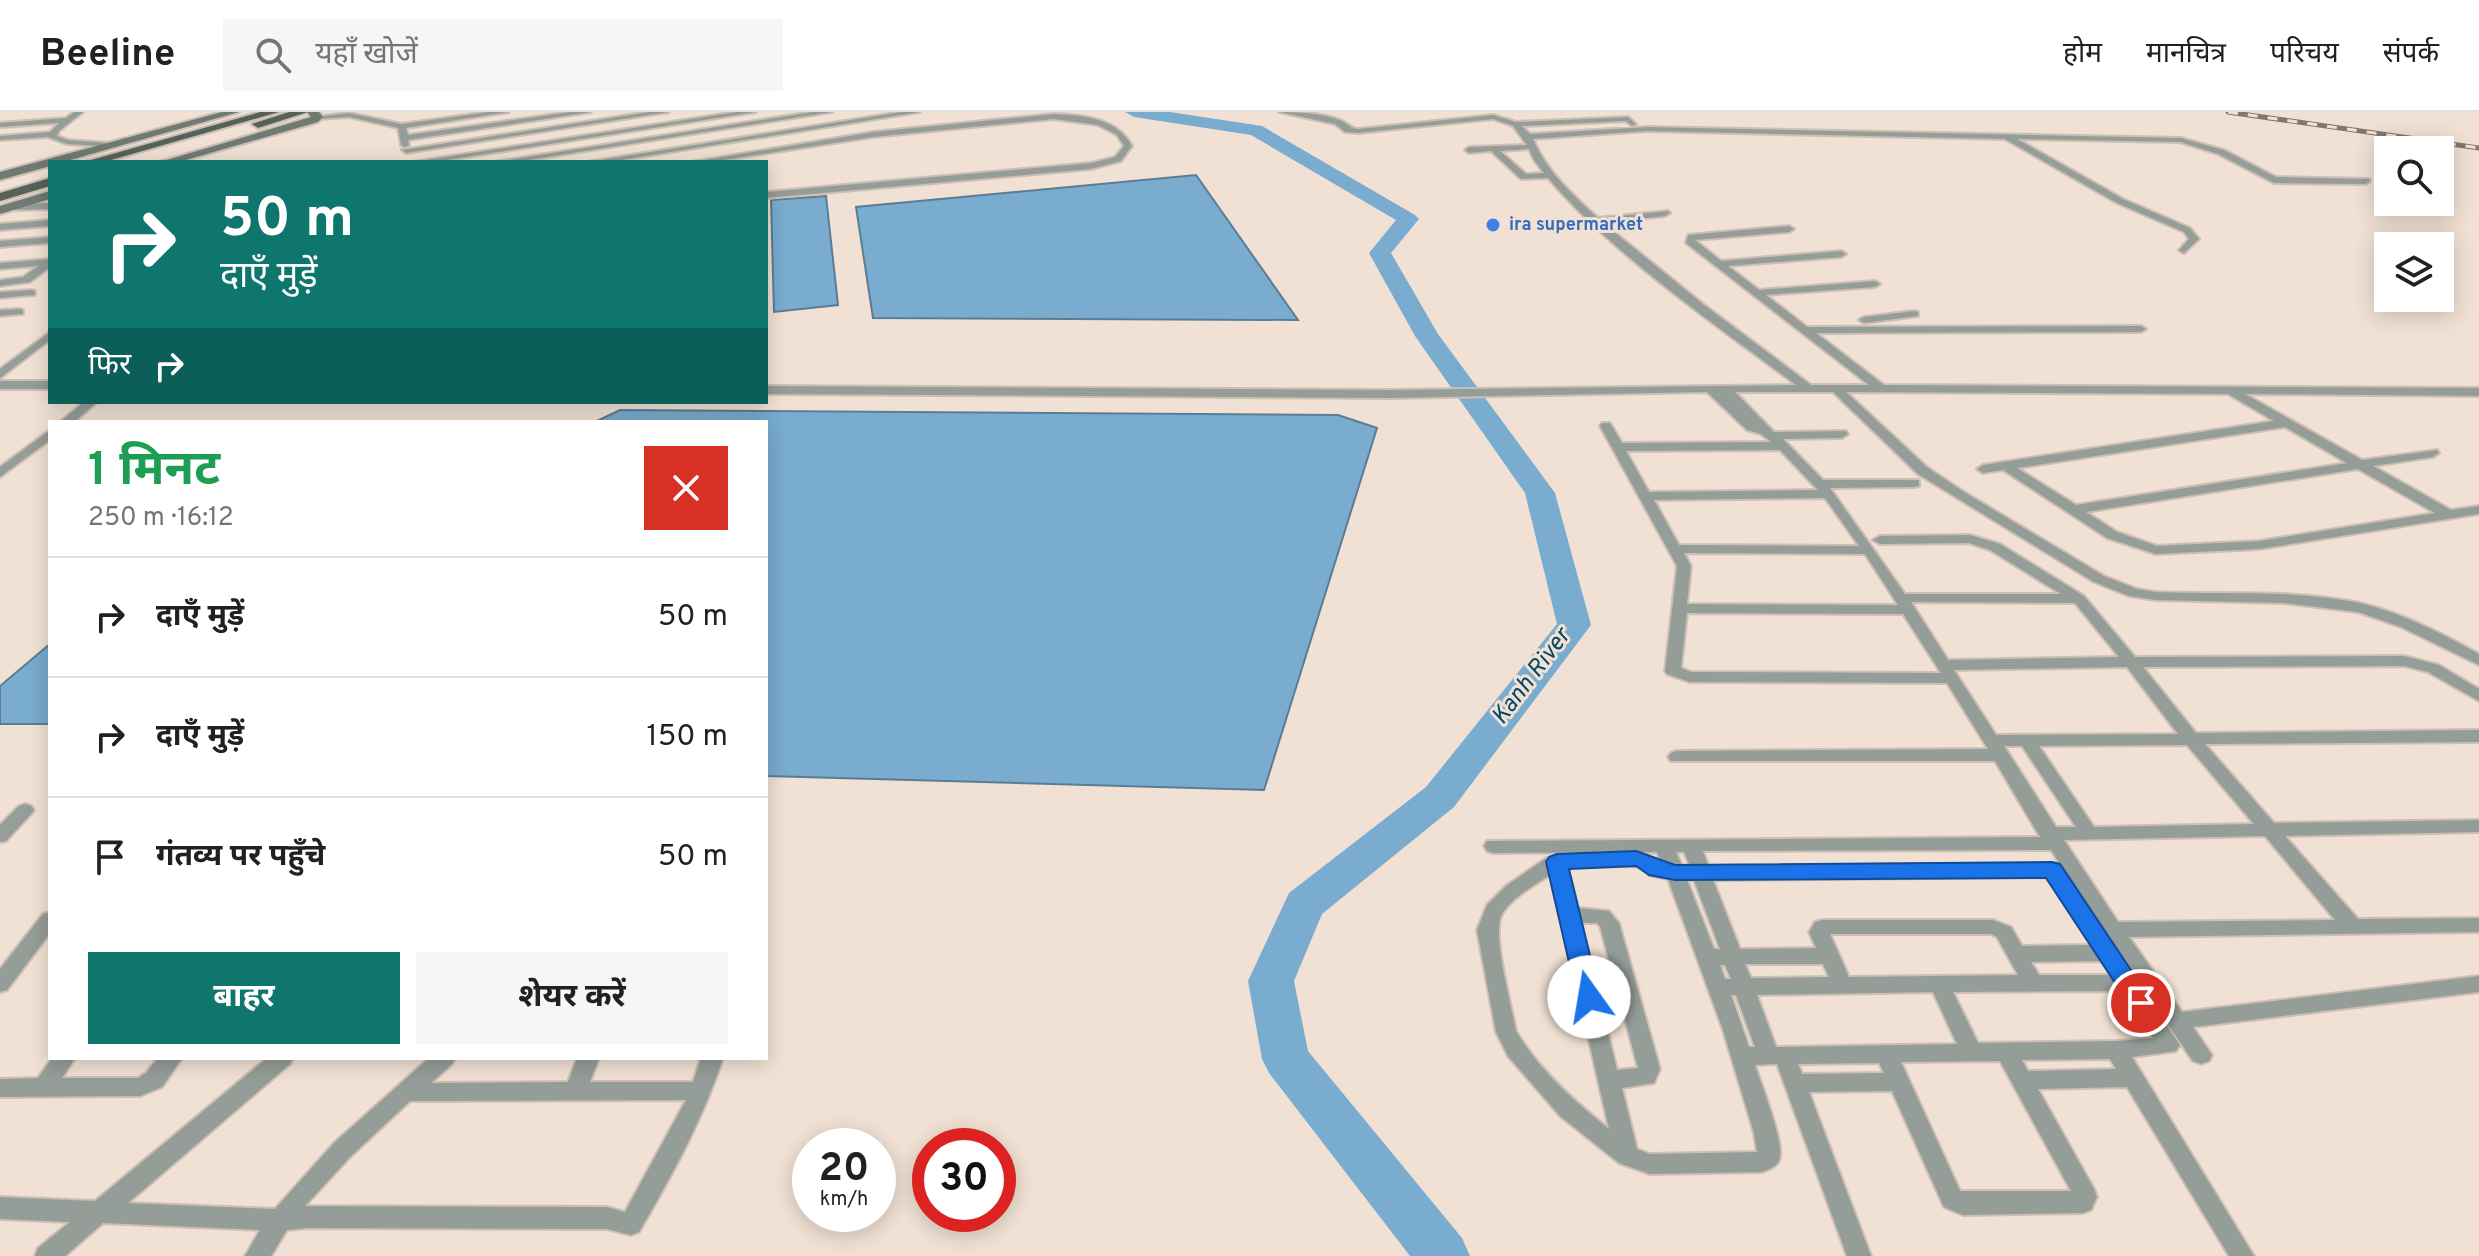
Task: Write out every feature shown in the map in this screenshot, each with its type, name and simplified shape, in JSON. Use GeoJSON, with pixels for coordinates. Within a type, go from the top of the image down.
{"type":"FeatureCollection","features":[{"type":"Feature","properties":{"kind":"main road"},"geometry":{"type":"LineString","coordinates":[[97,160],[273,112]]}},
{"type":"Feature","properties":{"kind":"main road"},"geometry":{"type":"LineString","coordinates":[[128,160],[302,112]]}},
{"type":"Feature","properties":{"kind":"main road"},"geometry":{"type":"LineString","coordinates":[[0,187],[48,174]]}},
{"type":"Feature","properties":{"kind":"main road"},"geometry":{"type":"LineString","coordinates":[[0,197],[48,183]]}},
{"type":"Feature","properties":{"kind":"street"},"geometry":{"type":"LineString","coordinates":[[0,138],[52,134],[79,112]]}},
{"type":"Feature","properties":{"kind":"street"},"geometry":{"type":"LineString","coordinates":[[57,160],[234,112]]}},
{"type":"Feature","properties":{"kind":"street"},"geometry":{"type":"LineString","coordinates":[[172,160],[315,114],[382,112]]}},
{"type":"Feature","properties":{"kind":"street"},"geometry":{"type":"LineString","coordinates":[[349,115],[402,126],[505,112]]}},
{"type":"Feature","properties":{"kind":"street"},"geometry":{"type":"LineString","coordinates":[[405,138],[587,112]]}},
{"type":"Feature","properties":{"kind":"street"},"geometry":{"type":"LineString","coordinates":[[406,150],[665,112]]}},
{"type":"Feature","properties":{"kind":"street"},"geometry":{"type":"LineString","coordinates":[[431,160],[752,112]]}},
{"type":"Feature","properties":{"kind":"street"},"geometry":{"type":"LineString","coordinates":[[512,160],[828,112]]}},
{"type":"Feature","properties":{"kind":"street"},"geometry":{"type":"LineString","coordinates":[[604,160],[918,112],[937,127]]}},
{"type":"Feature","properties":{"kind":"street"},"geometry":{"type":"LineString","coordinates":[[1283,112],[1338,122],[1352,131],[1493,117],[1517,126],[1550,175],[1593,221],[1809,389]]}},
{"type":"Feature","properties":{"kind":"street"},"geometry":{"type":"LineString","coordinates":[[1505,120],[1514,112]]}},
{"type":"Feature","properties":{"kind":"street"},"geometry":{"type":"LineString","coordinates":[[560,114],[588,160]]}},
{"type":"Feature","properties":{"kind":"street"},"geometry":{"type":"LineString","coordinates":[[807,114],[836,140]]}},
{"type":"Feature","properties":{"kind":"street"},"geometry":{"type":"LineString","coordinates":[[677,123],[689,133],[709,160],[937,127],[1075,117],[1115,129],[1128,146],[1118,159],[1091,166],[768,195]]}},
{"type":"Feature","properties":{"kind":"street"},"geometry":{"type":"LineString","coordinates":[[1411,126],[1431,131],[1628,119],[1635,130]]}},
{"type":"Feature","properties":{"kind":"street"},"geometry":{"type":"LineString","coordinates":[[0,125],[69,120]]}},
{"type":"Feature","properties":{"kind":"street"},"geometry":{"type":"LineString","coordinates":[[402,126],[409,160]]}},
{"type":"Feature","properties":{"kind":"street"},"geometry":{"type":"LineString","coordinates":[[1469,150],[1635,130],[2181,140],[2221,152],[2274,180],[2366,181]]}},
{"type":"Feature","properties":{"kind":"street"},"geometry":{"type":"LineString","coordinates":[[52,134],[56,139],[67,142],[110,145]]}},
{"type":"Feature","properties":{"kind":"street"},"geometry":{"type":"LineString","coordinates":[[2004,135],[2120,201],[2187,230],[2194,239],[2184,250]]}},
{"type":"Feature","properties":{"kind":"street"},"geometry":{"type":"LineString","coordinates":[[1493,149],[1524,177],[1550,175]]}},
{"type":"Feature","properties":{"kind":"street"},"geometry":{"type":"LineString","coordinates":[[0,176],[48,163]]}},
{"type":"Feature","properties":{"kind":"street"},"geometry":{"type":"LineString","coordinates":[[6,208],[48,196]]}},
{"type":"Feature","properties":{"kind":"street"},"geometry":{"type":"LineString","coordinates":[[6,208],[48,206]]}},
{"type":"Feature","properties":{"kind":"street"},"geometry":{"type":"LineString","coordinates":[[1593,221],[1665,213]]}},
{"type":"Feature","properties":{"kind":"street"},"geometry":{"type":"LineString","coordinates":[[0,227],[48,223]]}},
{"type":"Feature","properties":{"kind":"street"},"geometry":{"type":"LineString","coordinates":[[1789,229],[1691,237],[1689,241],[1881,389]]}},
{"type":"Feature","properties":{"kind":"street"},"geometry":{"type":"LineString","coordinates":[[0,244],[48,240]]}},
{"type":"Feature","properties":{"kind":"street"},"geometry":{"type":"LineString","coordinates":[[1717,264],[1841,254]]}},
{"type":"Feature","properties":{"kind":"street"},"geometry":{"type":"LineString","coordinates":[[0,266],[48,262]]}},
{"type":"Feature","properties":{"kind":"street"},"geometry":{"type":"LineString","coordinates":[[0,283],[26,280],[48,264]]}},
{"type":"Feature","properties":{"kind":"street"},"geometry":{"type":"LineString","coordinates":[[1756,293],[1875,284]]}},
{"type":"Feature","properties":{"kind":"street"},"geometry":{"type":"LineString","coordinates":[[0,295],[31,293]]}},
{"type":"Feature","properties":{"kind":"street"},"geometry":{"type":"LineString","coordinates":[[0,313],[19,312]]}},
{"type":"Feature","properties":{"kind":"street"},"geometry":{"type":"LineString","coordinates":[[1801,328],[1914,314]]}},
{"type":"Feature","properties":{"kind":"street"},"geometry":{"type":"LineString","coordinates":[[1801,328],[2141,329]]}},
{"type":"Feature","properties":{"kind":"street"},"geometry":{"type":"LineString","coordinates":[[0,375],[48,337]]}},
{"type":"Feature","properties":{"kind":"street"},"geometry":{"type":"LineString","coordinates":[[0,385],[48,385]]}},
{"type":"Feature","properties":{"kind":"street"},"geometry":{"type":"LineString","coordinates":[[1710,388],[1751,427],[1773,438]]}},
{"type":"Feature","properties":{"kind":"street"},"geometry":{"type":"LineString","coordinates":[[768,390],[1390,394],[1710,388],[2479,392]]}},
{"type":"Feature","properties":{"kind":"street"},"geometry":{"type":"LineString","coordinates":[[1725,388],[1826,489],[1874,545],[1904,604],[2051,838],[2201,1055]]}},
{"type":"Feature","properties":{"kind":"street"},"geometry":{"type":"LineString","coordinates":[[1836,389],[1923,471],[2099,579],[2134,593],[2156,596],[2297,601],[2356,607],[2419,627],[2479,660]]}},
{"type":"Feature","properties":{"kind":"street"},"geometry":{"type":"LineString","coordinates":[[2230,391],[2447,514]]}},
{"type":"Feature","properties":{"kind":"street"},"geometry":{"type":"LineString","coordinates":[[68,420],[88,404]]}},
{"type":"Feature","properties":{"kind":"street"},"geometry":{"type":"LineString","coordinates":[[1733,410],[1747,410]]}},
{"type":"Feature","properties":{"kind":"street"},"geometry":{"type":"LineString","coordinates":[[1983,469],[2286,423]]}},
{"type":"Feature","properties":{"kind":"street"},"geometry":{"type":"LineString","coordinates":[[1606,426],[1675,549],[1684,571],[1672,665],[1673,671],[1679,675],[1948,672],[2131,662],[2404,661],[2433,668],[2479,696]]}},
{"type":"Feature","properties":{"kind":"street"},"geometry":{"type":"LineString","coordinates":[[1618,447],[1842,434]]}},
{"type":"Feature","properties":{"kind":"street"},"geometry":{"type":"LineString","coordinates":[[0,473],[48,436]]}},
{"type":"Feature","properties":{"kind":"street"},"geometry":{"type":"LineString","coordinates":[[2073,510],[2433,453]]}},
{"type":"Feature","properties":{"kind":"street"},"geometry":{"type":"LineString","coordinates":[[2006,466],[2112,535],[2137,546],[2177,551],[2259,545],[2479,510]]}},
{"type":"Feature","properties":{"kind":"street"},"geometry":{"type":"LineString","coordinates":[[1646,496],[1914,483]]}},
{"type":"Feature","properties":{"kind":"street"},"geometry":{"type":"LineString","coordinates":[[1675,549],[1978,541],[2009,555],[2079,599],[2192,740],[2353,927]]}},
{"type":"Feature","properties":{"kind":"street"},"geometry":{"type":"LineString","coordinates":[[1680,608],[2079,599]]}},
{"type":"Feature","properties":{"kind":"street"},"geometry":{"type":"LineString","coordinates":[[1677,757],[1995,748],[2027,741],[2479,736]]}},
{"type":"Feature","properties":{"kind":"street"},"geometry":{"type":"LineString","coordinates":[[2027,741],[2089,833]]}},
{"type":"Feature","properties":{"kind":"street"},"geometry":{"type":"LineString","coordinates":[[0,836],[25,810]]}},
{"type":"Feature","properties":{"kind":"street"},"geometry":{"type":"LineString","coordinates":[[1493,846],[2051,838],[2089,833],[2479,826]]}},
{"type":"Feature","properties":{"kind":"street"},"geometry":{"type":"LineString","coordinates":[[1664,845],[1675,873],[1742,1056],[1770,1153],[1767,1161],[1650,1164],[1627,1156],[1568,1109],[1516,1050],[1506,1032],[1494,977],[1487,930],[1489,919],[1513,891],[1557,862],[1636,859],[1648,862],[1656,870],[1675,873],[2052,870],[2169,1045],[2116,1050],[1742,1056]]}},
{"type":"Feature","properties":{"kind":"street"},"geometry":{"type":"LineString","coordinates":[[1691,845],[1746,986],[1777,1055],[1794,1083],[1859,1256]]}},
{"type":"Feature","properties":{"kind":"street"},"geometry":{"type":"LineString","coordinates":[[1557,862],[1627,1156]]}},
{"type":"Feature","properties":{"kind":"street"},"geometry":{"type":"LineString","coordinates":[[1569,915],[1602,916],[1609,923],[1649,1069],[1646,1077],[1640,1079],[1608,1080]]}},
{"type":"Feature","properties":{"kind":"street"},"geometry":{"type":"LineString","coordinates":[[0,984],[48,922]]}},
{"type":"Feature","properties":{"kind":"street"},"geometry":{"type":"LineString","coordinates":[[2113,930],[2479,925]]}},
{"type":"Feature","properties":{"kind":"street"},"geometry":{"type":"LineString","coordinates":[[1843,986],[1820,928],[1993,927],[2004,932],[2033,983]]}},
{"type":"Feature","properties":{"kind":"street"},"geometry":{"type":"LineString","coordinates":[[2016,954],[2108,953]]}},
{"type":"Feature","properties":{"kind":"street"},"geometry":{"type":"LineString","coordinates":[[1706,957],[1830,956]]}},
{"type":"Feature","properties":{"kind":"street"},"geometry":{"type":"LineString","coordinates":[[1717,987],[2128,983]]}},
{"type":"Feature","properties":{"kind":"street"},"geometry":{"type":"LineString","coordinates":[[1939,984],[1972,1052]]}},
{"type":"Feature","properties":{"kind":"street"},"geometry":{"type":"LineString","coordinates":[[2177,1021],[2479,984]]}},
{"type":"Feature","properties":{"kind":"street"},"geometry":{"type":"LineString","coordinates":[[2116,1050],[2242,1256]]}},
{"type":"Feature","properties":{"kind":"street"},"geometry":{"type":"LineString","coordinates":[[1886,1054],[1949,1194],[1958,1203],[2083,1202],[2082,1189],[2006,1051]]}},
{"type":"Feature","properties":{"kind":"street"},"geometry":{"type":"LineString","coordinates":[[43,1089],[63,1060]]}},
{"type":"Feature","properties":{"kind":"street"},"geometry":{"type":"LineString","coordinates":[[0,1088],[140,1087],[154,1080],[169,1060]]}},
{"type":"Feature","properties":{"kind":"street"},"geometry":{"type":"LineString","coordinates":[[47,1256],[280,1060]]}},
{"type":"Feature","properties":{"kind":"street"},"geometry":{"type":"LineString","coordinates":[[257,1256],[278,1220],[319,1172],[442,1060]]}},
{"type":"Feature","properties":{"kind":"street"},"geometry":{"type":"LineString","coordinates":[[576,1090],[587,1060]]}},
{"type":"Feature","properties":{"kind":"street"},"geometry":{"type":"LineString","coordinates":[[0,1208],[278,1220],[308,1217],[607,1218],[631,1224],[683,1134],[711,1060]]}},
{"type":"Feature","properties":{"kind":"street"},"geometry":{"type":"LineString","coordinates":[[2022,1080],[2133,1078]]}},
{"type":"Feature","properties":{"kind":"street"},"geometry":{"type":"LineString","coordinates":[[1794,1083],[1899,1082]]}},
{"type":"Feature","properties":{"kind":"street"},"geometry":{"type":"LineString","coordinates":[[406,1092],[702,1091]]}},
{"type":"Feature","properties":{"kind":"water"},"geometry":{"type":"Polygon","coordinates":[[[1196,175],[1298,320],[873,318],[856,207],[1196,175]]]}},
{"type":"Feature","properties":{"kind":"water"},"geometry":{"type":"Polygon","coordinates":[[[826,196],[838,305],[774,312],[771,200],[826,196]]]}},
{"type":"Feature","properties":{"kind":"water"},"geometry":{"type":"Polygon","coordinates":[[[620,410],[1338,415],[1377,428],[1264,790],[768,776],[768,420],[599,420],[620,410]]]}},
{"type":"Feature","properties":{"kind":"water"},"geometry":{"type":"Polygon","coordinates":[[[48,646],[48,724],[0,724],[0,686],[48,646]]]}},
{"type":"Feature","properties":{"kind":"waterway","name":"Kanh River"},"geometry":{"type":"LineString","coordinates":[[1134,112],[1256,130],[1408,219],[1380,253],[1427,336],[1540,493],[1574,625],[1440,797],[1304,904],[1271,981],[1286,1059],[1443,1256]]}},
{"type":"Feature","properties":{"kind":"railway"},"geometry":{"type":"LineString","coordinates":[[2228,112],[2479,148]]}},
{"type":"Feature","properties":{"kind":"place","name":"ira supermarket"},"geometry":{"type":"Point","coordinates":[1493,225]}},
{"type":"Feature","properties":{"kind":"route"},"geometry":{"type":"LineString","coordinates":[[1589,997],[1557,862],[1636,859],[1648,862],[1656,870],[1675,873],[2052,870],[2141,1003]]}}]}
